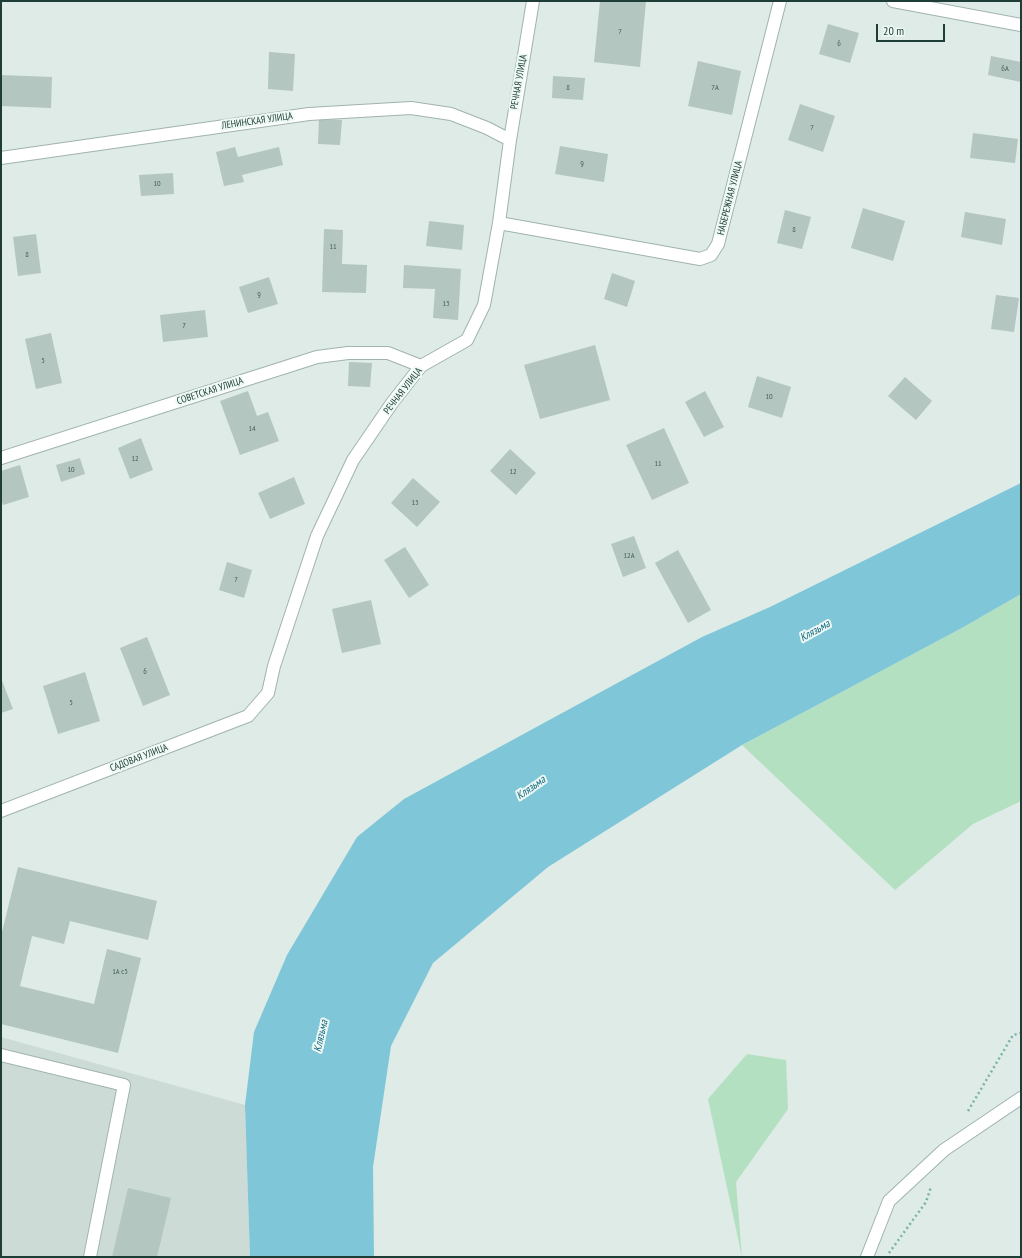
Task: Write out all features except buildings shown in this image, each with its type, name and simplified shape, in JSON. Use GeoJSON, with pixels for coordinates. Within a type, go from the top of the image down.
{"type":"FeatureCollection","features":[{"type":"Feature","properties":{"kind":"street","name":"РЕЧНАЯ УЛИЦА"},"geometry":{"type":"LineString","coordinates":[[268,693],[274,666],[317,536],[353,460],[392,403],[421,366],[467,340],[484,305],[499,223],[510,140],[533,1]]}},
{"type":"Feature","properties":{"kind":"street","name":"НАБЕРЕЖНАЯ УЛИЦА"},"geometry":{"type":"LineString","coordinates":[[499,223],[700,259],[711,255],[718,244],[780,1]]}},
{"type":"Feature","properties":{"kind":"street"},"geometry":{"type":"LineString","coordinates":[[894,1],[1021,25]]}},
{"type":"Feature","properties":{"kind":"street","name":"ЛЕНИНСКАЯ УЛИЦА"},"geometry":{"type":"LineString","coordinates":[[1,158],[309,114],[411,108],[451,114],[487,128],[510,140]]}},
{"type":"Feature","properties":{"kind":"street","name":"СОВЕТСКАЯ УЛИЦА"},"geometry":{"type":"LineString","coordinates":[[1,458],[317,357],[348,353],[388,353],[421,366]]}},
{"type":"Feature","properties":{"kind":"street","name":"САДОВАЯ УЛИЦА"},"geometry":{"type":"LineString","coordinates":[[1,811],[248,716],[268,693]]}},
{"type":"Feature","properties":{"kind":"street"},"geometry":{"type":"LineString","coordinates":[[1,1055],[124,1085],[90,1257]]}},
{"type":"Feature","properties":{"kind":"street"},"geometry":{"type":"LineString","coordinates":[[867,1257],[889,1201],[944,1150],[1021,1098]]}},
{"type":"Feature","properties":{"kind":"shaded area"},"geometry":{"type":"Polygon","coordinates":[[[1,1037],[245,1105],[250,1257],[1,1257],[1,1037]]]}},
{"type":"Feature","properties":{"kind":"green space"},"geometry":{"type":"Polygon","coordinates":[[[1021,594],[1021,801],[973,824],[895,890],[742,745],[960,629],[1021,594]]]}},
{"type":"Feature","properties":{"kind":"green space"},"geometry":{"type":"Polygon","coordinates":[[[747,1054],[786,1060],[788,1109],[736,1182],[742,1257],[708,1099],[747,1054]]]}},
{"type":"Feature","properties":{"kind":"water","name":"Клязьма"},"geometry":{"type":"Polygon","coordinates":[[[1021,483],[1021,594],[960,629],[742,745],[548,867],[433,963],[391,1046],[373,1167],[374,1257],[250,1257],[245,1105],[254,1032],[287,955],[357,837],[404,799],[702,637],[770,607],[1021,483]]]}}]}
